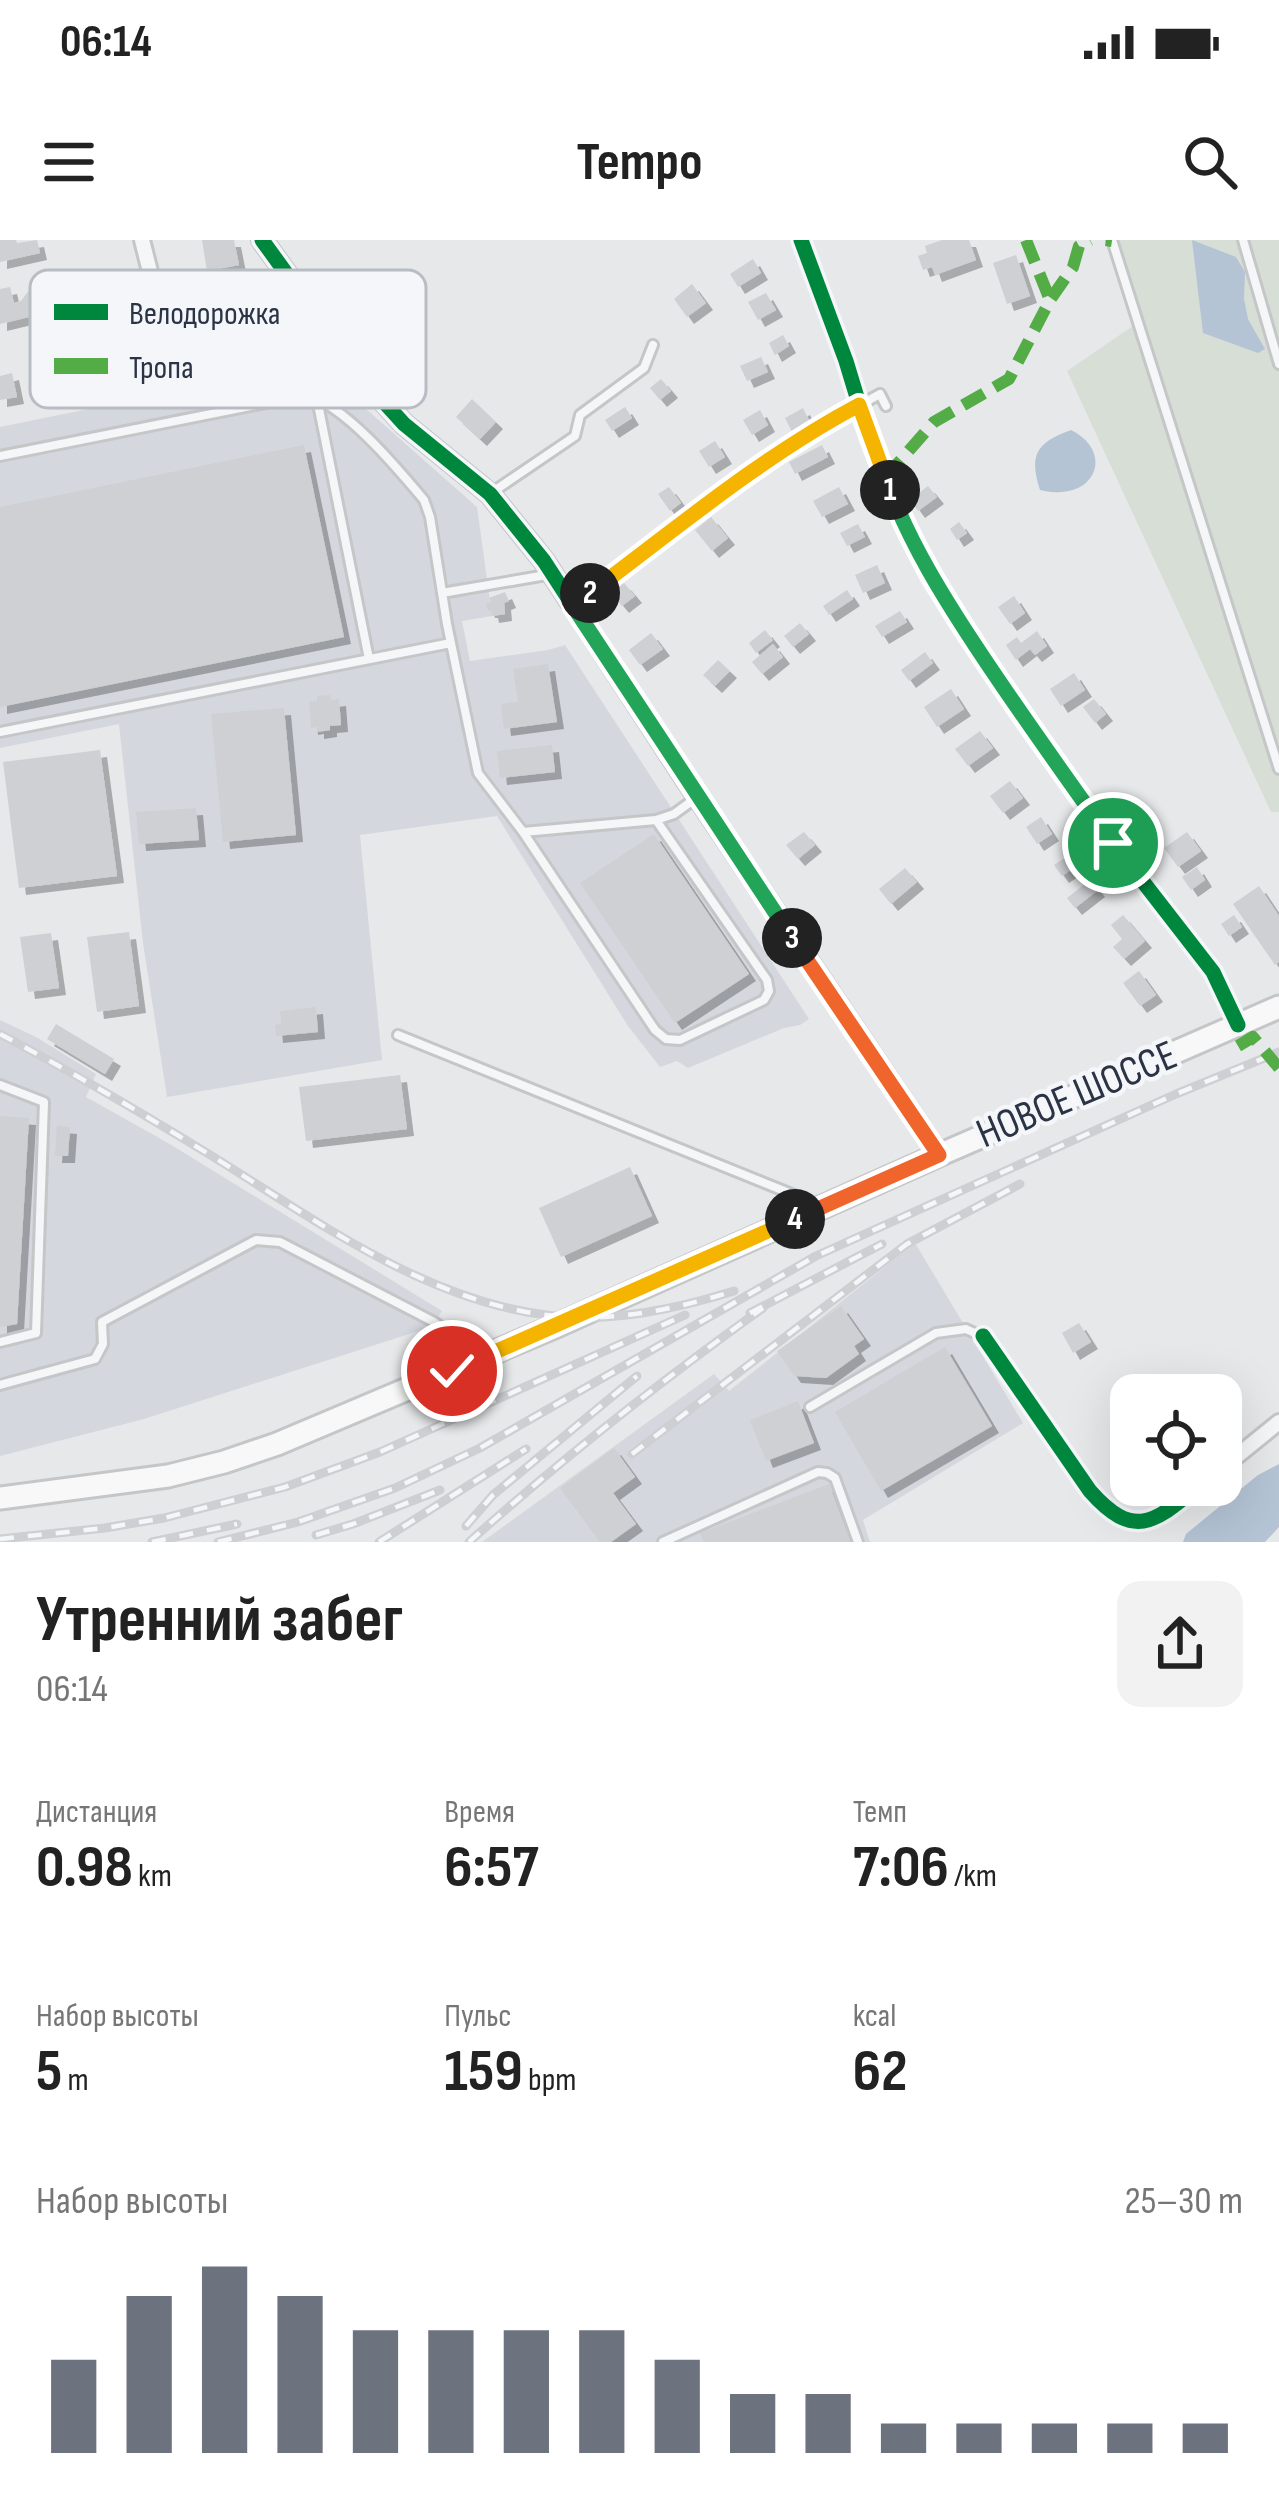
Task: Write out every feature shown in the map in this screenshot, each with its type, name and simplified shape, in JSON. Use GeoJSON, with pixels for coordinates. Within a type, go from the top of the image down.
{"type":"FeatureCollection","features":[{"type":"Feature","properties":{"kind":"main road","name":"НОВОЕ ШОССЕ"},"geometry":{"type":"LineString","coordinates":[[0,1498],[148,1479],[224,1462],[349,1415],[1279,1007]]}},
{"type":"Feature","properties":{"kind":"street"},"geometry":{"type":"LineString","coordinates":[[142,240],[150,270]]}},
{"type":"Feature","properties":{"kind":"street"},"geometry":{"type":"LineString","coordinates":[[262,240],[284,270]]}},
{"type":"Feature","properties":{"kind":"street"},"geometry":{"type":"LineString","coordinates":[[801,240],[902,521],[931,578],[1018,711],[1214,972],[1238,1025]]}},
{"type":"Feature","properties":{"kind":"street"},"geometry":{"type":"LineString","coordinates":[[389,408],[490,494],[553,574],[939,1155]]}},
{"type":"Feature","properties":{"kind":"street"},"geometry":{"type":"LineString","coordinates":[[982,1336],[1106,1510],[1142,1524],[1174,1506]]}},
{"type":"Feature","properties":{"kind":"street"},"geometry":{"type":"LineString","coordinates":[[1242,1451],[1279,1422]]}},
{"type":"Feature","properties":{"kind":"lane"},"geometry":{"type":"LineString","coordinates":[[1112,240],[1279,769]]}},
{"type":"Feature","properties":{"kind":"lane"},"geometry":{"type":"LineString","coordinates":[[1243,240],[1279,364]]}},
{"type":"Feature","properties":{"kind":"lane"},"geometry":{"type":"LineString","coordinates":[[490,494],[575,436],[580,415],[644,368],[653,345]]}},
{"type":"Feature","properties":{"kind":"lane"},"geometry":{"type":"LineString","coordinates":[[573,606],[833,419],[880,394],[886,406]]}},
{"type":"Feature","properties":{"kind":"lane"},"geometry":{"type":"LineString","coordinates":[[0,456],[239,408]]}},
{"type":"Feature","properties":{"kind":"lane"},"geometry":{"type":"LineString","coordinates":[[319,408],[369,659]]}},
{"type":"Feature","properties":{"kind":"lane"},"geometry":{"type":"LineString","coordinates":[[332,408],[424,500],[478,773],[655,1030],[666,1039],[680,1040],[764,1000],[769,991],[656,820]]}},
{"type":"Feature","properties":{"kind":"lane"},"geometry":{"type":"LineString","coordinates":[[442,593],[553,574]]}},
{"type":"Feature","properties":{"kind":"lane"},"geometry":{"type":"LineString","coordinates":[[0,732],[451,643]]}},
{"type":"Feature","properties":{"kind":"lane"},"geometry":{"type":"LineString","coordinates":[[523,832],[656,820],[698,797]]}},
{"type":"Feature","properties":{"kind":"lane"},"geometry":{"type":"LineString","coordinates":[[398,1035],[822,1207]]}},
{"type":"Feature","properties":{"kind":"lane"},"geometry":{"type":"LineString","coordinates":[[0,1085],[44,1102],[36,1333],[0,1342]]}},
{"type":"Feature","properties":{"kind":"lane"},"geometry":{"type":"LineString","coordinates":[[0,1384],[95,1359],[103,1344],[102,1322],[256,1240],[280,1242],[434,1322],[482,1358]]}},
{"type":"Feature","properties":{"kind":"lane"},"geometry":{"type":"LineString","coordinates":[[811,1407],[936,1333],[966,1329],[982,1336]]}},
{"type":"Feature","properties":{"kind":"lane"},"geometry":{"type":"LineString","coordinates":[[663,1542],[818,1472],[835,1478],[858,1542]]}},
{"type":"Feature","properties":{"kind":"shaded area"},"geometry":{"type":"Polygon","coordinates":[[[1112,240],[1279,240],[1279,812],[1271,812],[1067,371],[1136,324],[1112,240]]]}},
{"type":"Feature","properties":{"kind":"shaded area"},"geometry":{"type":"Polygon","coordinates":[[[93,408],[365,408],[477,507],[492,616],[462,621],[470,661],[565,645],[809,1019],[688,1068],[677,1061],[660,1067],[628,1026],[497,816],[360,835],[382,1060],[167,1097],[143,943],[119,724],[0,748],[0,427],[93,408]]]}},
{"type":"Feature","properties":{"kind":"shaded area"},"geometry":{"type":"Polygon","coordinates":[[[0,1020],[96,1074],[86,1097],[442,1311],[431,1327],[144,1419],[0,1456],[0,1020]]]}},
{"type":"Feature","properties":{"kind":"shaded area"},"geometry":{"type":"Polygon","coordinates":[[[915,1243],[1023,1423],[863,1520],[870,1542],[482,1542],[714,1374],[729,1391],[915,1243]]]}},
{"type":"Feature","properties":{"kind":"water"},"geometry":{"type":"Polygon","coordinates":[[[1192,240],[1236,257],[1245,272],[1248,319],[1265,349],[1258,353],[1203,333],[1192,240]]]}},
{"type":"Feature","properties":{"kind":"water"},"geometry":{"type":"Polygon","coordinates":[[[1071,430],[1093,451],[1093,474],[1074,490],[1040,490],[1035,467],[1039,451],[1071,430]]]}},
{"type":"Feature","properties":{"kind":"water"},"geometry":{"type":"Polygon","coordinates":[[[1279,1464],[1279,1527],[1265,1542],[1183,1542],[1186,1534],[1220,1506],[1242,1506],[1242,1488],[1279,1464]]]}},
{"type":"Feature","properties":{"kind":"building"},"geometry":{"type":"Polygon","coordinates":[[[0,240],[37,240],[40,253],[0,262],[0,240]]]}},
{"type":"Feature","properties":{"kind":"building"},"geometry":{"type":"Polygon","coordinates":[[[202,240],[234,240],[239,265],[207,270],[202,240]]]}},
{"type":"Feature","properties":{"kind":"building"},"geometry":{"type":"Polygon","coordinates":[[[942,240],[969,240],[976,260],[935,275],[932,267],[923,270],[918,256],[927,253],[925,246],[942,240]]]}},
{"type":"Feature","properties":{"kind":"building"},"geometry":{"type":"Polygon","coordinates":[[[1016,255],[1030,296],[1007,304],[993,263],[1016,255]]]}},
{"type":"Feature","properties":{"kind":"building"},"geometry":{"type":"Polygon","coordinates":[[[753,259],[761,273],[738,287],[730,274],[753,259]]]}},
{"type":"Feature","properties":{"kind":"building"},"geometry":{"type":"Polygon","coordinates":[[[692,284],[706,303],[687,317],[674,299],[692,284]]]}},
{"type":"Feature","properties":{"kind":"building"},"geometry":{"type":"Polygon","coordinates":[[[10,287],[14,303],[30,289],[29,317],[0,324],[0,289],[10,287]]]}},
{"type":"Feature","properties":{"kind":"building"},"geometry":{"type":"Polygon","coordinates":[[[766,293],[776,310],[758,320],[748,302],[766,293]]]}},
{"type":"Feature","properties":{"kind":"building"},"geometry":{"type":"Polygon","coordinates":[[[783,335],[789,346],[775,355],[769,343],[783,335]]]}},
{"type":"Feature","properties":{"kind":"building"},"geometry":{"type":"Polygon","coordinates":[[[761,357],[768,372],[747,381],[740,366],[761,357]]]}},
{"type":"Feature","properties":{"kind":"building"},"geometry":{"type":"Polygon","coordinates":[[[12,373],[17,397],[0,400],[0,376],[12,373]]]}},
{"type":"Feature","properties":{"kind":"building"},"geometry":{"type":"Polygon","coordinates":[[[661,379],[671,391],[660,400],[650,388],[661,379]]]}},
{"type":"Feature","properties":{"kind":"building"},"geometry":{"type":"Polygon","coordinates":[[[472,399],[496,422],[480,439],[456,417],[472,399]]]}},
{"type":"Feature","properties":{"kind":"building"},"geometry":{"type":"Polygon","coordinates":[[[625,407],[632,418],[612,431],[605,420],[625,407]]]}},
{"type":"Feature","properties":{"kind":"building"},"geometry":{"type":"Polygon","coordinates":[[[803,408],[810,422],[792,432],[785,418],[803,408]]]}},
{"type":"Feature","properties":{"kind":"building"},"geometry":{"type":"Polygon","coordinates":[[[760,410],[768,425],[752,435],[743,420],[760,410]]]}},
{"type":"Feature","properties":{"kind":"building"},"geometry":{"type":"Polygon","coordinates":[[[715,441],[725,457],[709,467],[699,451],[715,441]]]}},
{"type":"Feature","properties":{"kind":"building"},"geometry":{"type":"Polygon","coordinates":[[[304,445],[344,637],[0,707],[0,507],[304,445]]]}},
{"type":"Feature","properties":{"kind":"building"},"geometry":{"type":"Polygon","coordinates":[[[822,445],[828,457],[795,474],[789,462],[822,445]]]}},
{"type":"Feature","properties":{"kind":"building"},"geometry":{"type":"Polygon","coordinates":[[[928,486],[937,497],[918,511],[910,500],[928,486]]]}},
{"type":"Feature","properties":{"kind":"building"},"geometry":{"type":"Polygon","coordinates":[[[669,487],[681,503],[670,511],[658,494],[669,487]]]}},
{"type":"Feature","properties":{"kind":"building"},"geometry":{"type":"Polygon","coordinates":[[[839,487],[848,504],[822,517],[813,501],[839,487]]]}},
{"type":"Feature","properties":{"kind":"building"},"geometry":{"type":"Polygon","coordinates":[[[711,517],[728,538],[712,551],[695,530],[711,517]]]}},
{"type":"Feature","properties":{"kind":"building"},"geometry":{"type":"Polygon","coordinates":[[[959,522],[967,533],[957,540],[950,529],[959,522]]]}},
{"type":"Feature","properties":{"kind":"building"},"geometry":{"type":"Polygon","coordinates":[[[858,524],[865,537],[847,546],[840,533],[858,524]]]}},
{"type":"Feature","properties":{"kind":"building"},"geometry":{"type":"Polygon","coordinates":[[[877,565],[885,583],[863,593],[855,575],[877,565]]]}},
{"type":"Feature","properties":{"kind":"building"},"geometry":{"type":"Polygon","coordinates":[[[624,583],[635,596],[622,606],[612,594],[624,583]]]}},
{"type":"Feature","properties":{"kind":"building"},"geometry":{"type":"Polygon","coordinates":[[[847,590],[853,599],[829,615],[823,606],[847,590]]]}},
{"type":"Feature","properties":{"kind":"building"},"geometry":{"type":"Polygon","coordinates":[[[505,592],[509,601],[504,603],[505,614],[492,616],[486,604],[489,598],[505,592]]]}},
{"type":"Feature","properties":{"kind":"building"},"geometry":{"type":"Polygon","coordinates":[[[1014,596],[1025,613],[1010,624],[998,607],[1014,596]]]}},
{"type":"Feature","properties":{"kind":"building"},"geometry":{"type":"Polygon","coordinates":[[[900,611],[907,622],[882,637],[875,626],[900,611]]]}},
{"type":"Feature","properties":{"kind":"building"},"geometry":{"type":"Polygon","coordinates":[[[800,623],[809,634],[793,647],[784,636],[800,623]]]}},
{"type":"Feature","properties":{"kind":"building"},"geometry":{"type":"Polygon","coordinates":[[[765,630],[773,640],[756,653],[749,643],[765,630]]]}},
{"type":"Feature","properties":{"kind":"building"},"geometry":{"type":"Polygon","coordinates":[[[1037,631],[1047,646],[1035,655],[1030,649],[1016,660],[1006,645],[1017,637],[1021,643],[1037,631]]]}},
{"type":"Feature","properties":{"kind":"building"},"geometry":{"type":"Polygon","coordinates":[[[651,633],[663,649],[640,665],[629,650],[651,633]]]}},
{"type":"Feature","properties":{"kind":"building"},"geometry":{"type":"Polygon","coordinates":[[[773,644],[783,657],[762,674],[752,662],[773,644]]]}},
{"type":"Feature","properties":{"kind":"building"},"geometry":{"type":"Polygon","coordinates":[[[925,652],[933,663],[909,681],[901,670],[925,652]]]}},
{"type":"Feature","properties":{"kind":"building"},"geometry":{"type":"Polygon","coordinates":[[[718,660],[730,671],[715,686],[703,675],[718,660]]]}},
{"type":"Feature","properties":{"kind":"building"},"geometry":{"type":"Polygon","coordinates":[[[548,664],[557,722],[504,729],[501,704],[518,702],[513,669],[548,664]]]}},
{"type":"Feature","properties":{"kind":"building"},"geometry":{"type":"Polygon","coordinates":[[[1074,673],[1085,690],[1061,706],[1050,689],[1074,673]]]}},
{"type":"Feature","properties":{"kind":"building"},"geometry":{"type":"Polygon","coordinates":[[[951,689],[964,709],[937,727],[924,707],[951,689]]]}},
{"type":"Feature","properties":{"kind":"building"},"geometry":{"type":"Polygon","coordinates":[[[330,695],[331,700],[339,699],[341,725],[317,732],[317,727],[311,728],[309,702],[330,695]]]}},
{"type":"Feature","properties":{"kind":"building"},"geometry":{"type":"Polygon","coordinates":[[[1094,699],[1106,714],[1095,723],[1083,707],[1094,699]]]}},
{"type":"Feature","properties":{"kind":"building"},"geometry":{"type":"Polygon","coordinates":[[[284,708],[296,835],[223,842],[211,714],[284,708]]]}},
{"type":"Feature","properties":{"kind":"building"},"geometry":{"type":"Polygon","coordinates":[[[980,731],[993,748],[968,766],[955,749],[980,731]]]}},
{"type":"Feature","properties":{"kind":"building"},"geometry":{"type":"Polygon","coordinates":[[[552,745],[555,772],[500,778],[497,751],[552,745]]]}},
{"type":"Feature","properties":{"kind":"building"},"geometry":{"type":"Polygon","coordinates":[[[100,750],[117,876],[19,888],[3,762],[100,750]]]}},
{"type":"Feature","properties":{"kind":"building"},"geometry":{"type":"Polygon","coordinates":[[[1010,781],[1023,798],[1003,813],[990,796],[1010,781]]]}},
{"type":"Feature","properties":{"kind":"building"},"geometry":{"type":"Polygon","coordinates":[[[196,808],[199,840],[139,844],[136,812],[196,808]]]}},
{"type":"Feature","properties":{"kind":"building"},"geometry":{"type":"Polygon","coordinates":[[[1041,817],[1052,834],[1037,844],[1026,827],[1041,817]]]}},
{"type":"Feature","properties":{"kind":"building"},"geometry":{"type":"Polygon","coordinates":[[[804,832],[815,845],[798,859],[786,845],[804,832]]]}},
{"type":"Feature","properties":{"kind":"building"},"geometry":{"type":"Polygon","coordinates":[[[1187,832],[1201,851],[1178,867],[1164,848],[1187,832]]]}},
{"type":"Feature","properties":{"kind":"building"},"geometry":{"type":"Polygon","coordinates":[[[654,834],[749,974],[675,1023],[580,883],[654,834]]]}},
{"type":"Feature","properties":{"kind":"building"},"geometry":{"type":"Polygon","coordinates":[[[1069,855],[1077,866],[1062,876],[1054,865],[1069,855]]]}},
{"type":"Feature","properties":{"kind":"building"},"geometry":{"type":"Polygon","coordinates":[[[1197,867],[1205,880],[1191,890],[1182,877],[1197,867]]]}},
{"type":"Feature","properties":{"kind":"building"},"geometry":{"type":"Polygon","coordinates":[[[905,868],[917,882],[891,904],[879,889],[905,868]]]}},
{"type":"Feature","properties":{"kind":"building"},"geometry":{"type":"Polygon","coordinates":[[[1090,880],[1098,890],[1075,908],[1067,898],[1090,880]]]}},
{"type":"Feature","properties":{"kind":"building"},"geometry":{"type":"Polygon","coordinates":[[[1259,886],[1279,916],[1279,962],[1275,965],[1233,904],[1259,886]]]}},
{"type":"Feature","properties":{"kind":"building"},"geometry":{"type":"Polygon","coordinates":[[[1123,915],[1145,941],[1124,959],[1113,947],[1122,939],[1111,925],[1123,915]]]}},
{"type":"Feature","properties":{"kind":"building"},"geometry":{"type":"Polygon","coordinates":[[[1234,915],[1242,927],[1229,936],[1221,924],[1234,915]]]}},
{"type":"Feature","properties":{"kind":"building"},"geometry":{"type":"Polygon","coordinates":[[[129,932],[139,1006],[97,1012],[87,937],[129,932]]]}},
{"type":"Feature","properties":{"kind":"building"},"geometry":{"type":"Polygon","coordinates":[[[51,933],[59,988],[28,992],[20,937],[51,933]]]}},
{"type":"Feature","properties":{"kind":"building"},"geometry":{"type":"Polygon","coordinates":[[[1139,971],[1156,995],[1140,1006],[1123,983],[1139,971]]]}},
{"type":"Feature","properties":{"kind":"building"},"geometry":{"type":"Polygon","coordinates":[[[316,1007],[318,1032],[276,1036],[280,1011],[316,1007]]]}},
{"type":"Feature","properties":{"kind":"building"},"geometry":{"type":"Polygon","coordinates":[[[56,1024],[114,1059],[105,1074],[47,1039],[56,1024]]]}},
{"type":"Feature","properties":{"kind":"building"},"geometry":{"type":"Polygon","coordinates":[[[400,1075],[407,1129],[306,1141],[299,1087],[400,1075]]]}},
{"type":"Feature","properties":{"kind":"building"},"geometry":{"type":"Polygon","coordinates":[[[0,1116],[29,1118],[17,1324],[0,1327],[0,1116]]]}},
{"type":"Feature","properties":{"kind":"building"},"geometry":{"type":"Polygon","coordinates":[[[57,1126],[70,1127],[68,1156],[55,1156],[57,1126]]]}},
{"type":"Feature","properties":{"kind":"building"},"geometry":{"type":"Polygon","coordinates":[[[630,1167],[652,1216],[561,1257],[539,1208],[630,1167]]]}},
{"type":"Feature","properties":{"kind":"building"},"geometry":{"type":"Polygon","coordinates":[[[841,1306],[864,1339],[854,1346],[859,1354],[826,1378],[794,1376],[777,1351],[841,1306]]]}},
{"type":"Feature","properties":{"kind":"building"},"geometry":{"type":"Polygon","coordinates":[[[1079,1323],[1091,1342],[1073,1353],[1062,1333],[1079,1323]]]}},
{"type":"Feature","properties":{"kind":"building"},"geometry":{"type":"Polygon","coordinates":[[[945,1347],[992,1426],[881,1491],[835,1412],[945,1347]]]}},
{"type":"Feature","properties":{"kind":"building"},"geometry":{"type":"Polygon","coordinates":[[[798,1401],[814,1443],[766,1461],[750,1420],[798,1401]]]}},
{"type":"Feature","properties":{"kind":"building"},"geometry":{"type":"Polygon","coordinates":[[[614,1448],[635,1477],[613,1493],[636,1524],[611,1542],[600,1542],[560,1488],[614,1448]]]}},
{"type":"Feature","properties":{"kind":"building"},"geometry":{"type":"Polygon","coordinates":[[[829,1484],[851,1542],[704,1542],[700,1533],[829,1484]]]}},
{"type":"Feature","properties":{"kind":"railway"},"geometry":{"type":"LineString","coordinates":[[0,1034],[131,1107],[372,1254],[460,1294],[554,1316],[600,1317],[668,1308],[734,1291]]}},
{"type":"Feature","properties":{"kind":"railway"},"geometry":{"type":"LineString","coordinates":[[218,1542],[298,1522],[395,1488],[480,1448],[816,1256],[1279,1052]]}},
{"type":"Feature","properties":{"kind":"railway"},"geometry":{"type":"LineString","coordinates":[[632,1454],[907,1244],[1020,1184]]}},
{"type":"Feature","properties":{"kind":"railway"},"geometry":{"type":"LineString","coordinates":[[750,1313],[882,1244]]}},
{"type":"Feature","properties":{"kind":"railway"},"geometry":{"type":"LineString","coordinates":[[469,1542],[613,1421],[763,1308]]}},
{"type":"Feature","properties":{"kind":"railway"},"geometry":{"type":"LineString","coordinates":[[0,1539],[164,1518],[285,1487],[380,1452],[685,1315]]}},
{"type":"Feature","properties":{"kind":"railway"},"geometry":{"type":"LineString","coordinates":[[466,1526],[493,1495],[637,1376]]}},
{"type":"Feature","properties":{"kind":"railway"},"geometry":{"type":"LineString","coordinates":[[379,1542],[526,1449]]}},
{"type":"Feature","properties":{"kind":"railway"},"geometry":{"type":"LineString","coordinates":[[316,1535],[440,1490]]}},
{"type":"Feature","properties":{"kind":"railway"},"geometry":{"type":"LineString","coordinates":[[152,1542],[237,1524]]}},
{"type":"Feature","properties":{"kind":"marked path"},"geometry":{"type":"LineString","coordinates":[[1026,240],[1050,300]]}},
{"type":"Feature","properties":{"kind":"marked path"},"geometry":{"type":"LineString","coordinates":[[885,478],[934,422],[1009,379],[1073,267],[1079,246],[1090,240]]}},
{"type":"Feature","properties":{"kind":"marked path"},"geometry":{"type":"LineString","coordinates":[[1106,240],[1112,241]]}},
{"type":"Feature","properties":{"kind":"marked path"},"geometry":{"type":"LineString","coordinates":[[1238,1046],[1253,1037],[1279,1068]]}},
{"type":"Feature","properties":{"kind":"cycle path"},"geometry":{"type":"LineString","coordinates":[[262,240],[284,270]]}},
{"type":"Feature","properties":{"kind":"cycle path"},"geometry":{"type":"LineString","coordinates":[[801,240],[869,437],[902,521],[931,578],[1018,711],[1213,972],[1238,1025]]}},
{"type":"Feature","properties":{"kind":"cycle path"},"geometry":{"type":"LineString","coordinates":[[389,408],[490,494],[544,561],[939,1155]]}},
{"type":"Feature","properties":{"kind":"cycle path"},"geometry":{"type":"LineString","coordinates":[[983,1336],[1090,1491],[1106,1507],[1120,1517],[1145,1521],[1174,1506]]}},
{"type":"Feature","properties":{"kind":"route"},"geometry":{"type":"LineString","coordinates":[[452,1371],[939,1155],[573,606],[734,486],[859,405],[902,521],[931,578],[1113,843]]}}]}
